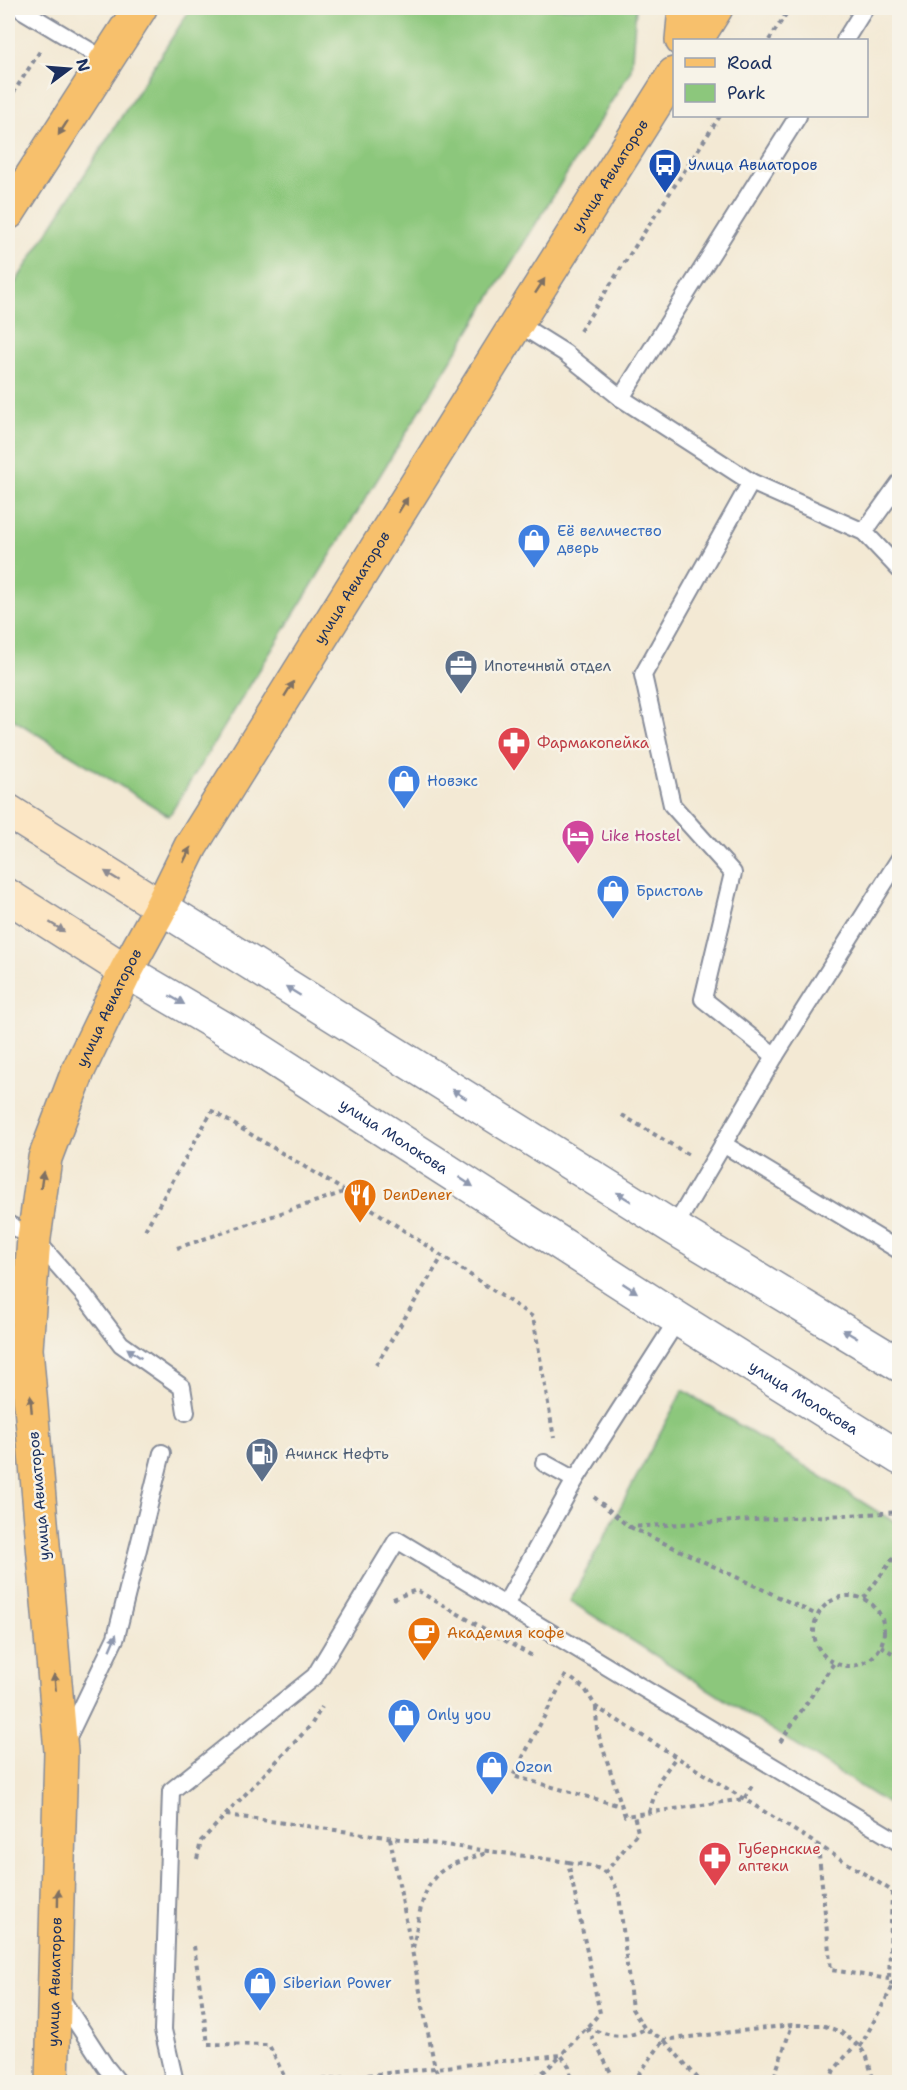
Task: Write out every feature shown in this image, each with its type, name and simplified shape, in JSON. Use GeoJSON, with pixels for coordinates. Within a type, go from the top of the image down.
{"type":"FeatureCollection","features":[{"type":"Feature","properties":{"kind":"main road"},"geometry":{"type":"LineString","coordinates":[[8,213],[140,8]]}},
{"type":"Feature","properties":{"kind":"main road"},"geometry":{"type":"LineString","coordinates":[[682,39],[685,8]]}},
{"type":"Feature","properties":{"kind":"main road"},"geometry":{"type":"LineString","coordinates":[[697,39],[716,8]]}},
{"type":"Feature","properties":{"kind":"main road","name":"улица Авиаторов"},"geometry":{"type":"LineString","coordinates":[[52,2082],[61,1751],[26,1349],[21,1231],[45,1158],[78,1071],[126,971],[191,846],[673,77]]}},
{"type":"Feature","properties":{"kind":"main road"},"geometry":{"type":"LineString","coordinates":[[8,811],[161,907]]}},
{"type":"Feature","properties":{"kind":"main road","name":"улица Молокова"},"geometry":{"type":"LineString","coordinates":[[8,896],[126,971]]}},
{"type":"Feature","properties":{"kind":"street"},"geometry":{"type":"LineString","coordinates":[[161,907],[674,1228],[900,1365]]}},
{"type":"Feature","properties":{"kind":"street","name":"улица Молокова"},"geometry":{"type":"LineString","coordinates":[[126,971],[248,1042],[678,1319],[900,1458]]}},
{"type":"Feature","properties":{"kind":"lane"},"geometry":{"type":"LineString","coordinates":[[845,39],[865,8]]}},
{"type":"Feature","properties":{"kind":"lane"},"geometry":{"type":"LineString","coordinates":[[22,10],[107,61]]}},
{"type":"Feature","properties":{"kind":"lane"},"geometry":{"type":"LineString","coordinates":[[621,398],[797,117]]}},
{"type":"Feature","properties":{"kind":"lane"},"geometry":{"type":"LineString","coordinates":[[517,323],[565,353],[621,398],[751,482],[864,532],[900,570]]}},
{"type":"Feature","properties":{"kind":"lane"},"geometry":{"type":"LineString","coordinates":[[751,482],[643,675],[672,805],[733,873],[703,999],[775,1056]]}},
{"type":"Feature","properties":{"kind":"lane"},"geometry":{"type":"LineString","coordinates":[[864,532],[900,482]]}},
{"type":"Feature","properties":{"kind":"lane"},"geometry":{"type":"LineString","coordinates":[[674,1228],[775,1056],[899,860]]}},
{"type":"Feature","properties":{"kind":"lane"},"geometry":{"type":"LineString","coordinates":[[723,1144],[900,1251]]}},
{"type":"Feature","properties":{"kind":"lane"},"geometry":{"type":"LineString","coordinates":[[21,1231],[84,1294],[121,1344],[182,1387],[186,1412]]}},
{"type":"Feature","properties":{"kind":"lane"},"geometry":{"type":"LineString","coordinates":[[505,1605],[568,1476],[678,1319]]}},
{"type":"Feature","properties":{"kind":"lane"},"geometry":{"type":"LineString","coordinates":[[61,1751],[116,1637],[162,1453]]}},
{"type":"Feature","properties":{"kind":"lane"},"geometry":{"type":"LineString","coordinates":[[544,1463],[568,1476]]}},
{"type":"Feature","properties":{"kind":"lane"},"geometry":{"type":"LineString","coordinates":[[175,2082],[163,2030],[171,1791],[315,1676],[397,1540],[900,1843]]}},
{"type":"Feature","properties":{"kind":"lane"},"geometry":{"type":"LineString","coordinates":[[55,1989],[118,2082]]}},
{"type":"Feature","properties":{"kind":"path"},"geometry":{"type":"LineString","coordinates":[[770,39],[790,8]]}},
{"type":"Feature","properties":{"kind":"path"},"geometry":{"type":"LineString","coordinates":[[8,101],[54,30]]}},
{"type":"Feature","properties":{"kind":"path"},"geometry":{"type":"LineString","coordinates":[[565,353],[719,117]]}},
{"type":"Feature","properties":{"kind":"path"},"geometry":{"type":"LineString","coordinates":[[145,1230],[212,1111],[345,1191],[533,1317],[568,1476],[629,1527],[817,1615]]}},
{"type":"Feature","properties":{"kind":"path"},"geometry":{"type":"LineString","coordinates":[[622,1115],[708,1168]]}},
{"type":"Feature","properties":{"kind":"path"},"geometry":{"type":"LineString","coordinates":[[177,1248],[345,1191]]}},
{"type":"Feature","properties":{"kind":"path"},"geometry":{"type":"LineString","coordinates":[[376,1365],[442,1257]]}},
{"type":"Feature","properties":{"kind":"path"},"geometry":{"type":"LineString","coordinates":[[629,1527],[900,1512]]}},
{"type":"Feature","properties":{"kind":"path"},"geometry":{"type":"LineString","coordinates":[[864,1598],[900,1550]]}},
{"type":"Feature","properties":{"kind":"path"},"geometry":{"type":"LineString","coordinates":[[384,1603],[416,1590],[535,1657]]}},
{"type":"Feature","properties":{"kind":"path"},"geometry":{"type":"LineString","coordinates":[[843,1595],[864,1598],[873,1604],[884,1622],[885,1635],[881,1647],[864,1664],[852,1666],[828,1660],[815,1639],[813,1627],[817,1615],[824,1605],[843,1595]]}},
{"type":"Feature","properties":{"kind":"path"},"geometry":{"type":"LineString","coordinates":[[881,1647],[900,1659]]}},
{"type":"Feature","properties":{"kind":"path"},"geometry":{"type":"LineString","coordinates":[[579,1649],[513,1776],[621,1806]]}},
{"type":"Feature","properties":{"kind":"path"},"geometry":{"type":"LineString","coordinates":[[744,1799],[766,1762],[834,1663]]}},
{"type":"Feature","properties":{"kind":"path"},"geometry":{"type":"LineString","coordinates":[[565,1674],[585,1689],[596,1707],[900,1896]]}},
{"type":"Feature","properties":{"kind":"path"},"geometry":{"type":"LineString","coordinates":[[197,1862],[201,1840],[311,1725],[323,1704]]}},
{"type":"Feature","properties":{"kind":"path"},"geometry":{"type":"LineString","coordinates":[[596,1707],[597,1730],[625,1816],[744,1799]]}},
{"type":"Feature","properties":{"kind":"path"},"geometry":{"type":"LineString","coordinates":[[649,1812],[660,1779],[676,1757]]}},
{"type":"Feature","properties":{"kind":"path"},"geometry":{"type":"LineString","coordinates":[[225,1815],[598,1867],[613,1880],[619,1894],[632,2009],[645,2029],[664,2040],[701,2082]]}},
{"type":"Feature","properties":{"kind":"path"},"geometry":{"type":"LineString","coordinates":[[605,1873],[638,1832],[634,1815]]}},
{"type":"Feature","properties":{"kind":"path"},"geometry":{"type":"LineString","coordinates":[[390,1838],[435,2068],[442,2082]]}},
{"type":"Feature","properties":{"kind":"path"},"geometry":{"type":"LineString","coordinates":[[818,1846],[831,1970],[889,1979]]}},
{"type":"Feature","properties":{"kind":"path"},"geometry":{"type":"LineString","coordinates":[[412,1952],[426,1892],[438,1874],[460,1861],[491,1852]]}},
{"type":"Feature","properties":{"kind":"path"},"geometry":{"type":"LineString","coordinates":[[527,2082],[546,2070],[600,2013],[568,1862]]}},
{"type":"Feature","properties":{"kind":"path"},"geometry":{"type":"LineString","coordinates":[[892,1892],[889,1979],[893,1986]]}},
{"type":"Feature","properties":{"kind":"path"},"geometry":{"type":"LineString","coordinates":[[194,1939],[208,2044],[269,2045],[286,2082]]}},
{"type":"Feature","properties":{"kind":"path"},"geometry":{"type":"LineString","coordinates":[[893,1986],[900,1986]]}},
{"type":"Feature","properties":{"kind":"path"},"geometry":{"type":"LineString","coordinates":[[829,2082],[834,2070],[858,2045],[893,1986]]}},
{"type":"Feature","properties":{"kind":"path"},"geometry":{"type":"LineString","coordinates":[[664,2040],[792,2025],[822,2025],[841,2032],[858,2045],[867,2057],[874,2082]]}},
{"type":"Feature","properties":{"kind":"path"},"geometry":{"type":"LineString","coordinates":[[768,2082],[774,2077],[792,2025]]}},
{"type":"Feature","properties":{"kind":"path"},"geometry":{"type":"LineString","coordinates":[[587,2028],[614,2037],[632,2036],[645,2029]]}},
{"type":"Feature","properties":{"kind":"path"},"geometry":{"type":"LineString","coordinates":[[587,2028],[616,2082]]}},
{"type":"Feature","properties":{"kind":"path"},"geometry":{"type":"LineString","coordinates":[[633,2082],[664,2040]]}},
{"type":"Feature","properties":{"kind":"path"},"geometry":{"type":"LineString","coordinates":[[300,2082],[561,2055]]}},
{"type":"Feature","properties":{"kind":"path"},"geometry":{"type":"LineString","coordinates":[[561,2055],[569,2067],[572,2082]]}},
{"type":"Feature","properties":{"kind":"green space"},"geometry":{"type":"Polygon","coordinates":[[[191,8],[636,8],[631,70],[169,816],[8,716],[8,294],[191,8]]]}},
{"type":"Feature","properties":{"kind":"green space"},"geometry":{"type":"Polygon","coordinates":[[[683,1390],[899,1525],[899,1811],[570,1601],[683,1390]]]}},
{"type":"Feature","properties":{"kind":"place","name":"Улица Авиаторов"},"geometry":{"type":"Point","coordinates":[665,194]}},
{"type":"Feature","properties":{"kind":"place","name":"Её величество дверь"},"geometry":{"type":"Point","coordinates":[534,569]}},
{"type":"Feature","properties":{"kind":"place","name":"Ипотечный отдел"},"geometry":{"type":"Point","coordinates":[461,695]}},
{"type":"Feature","properties":{"kind":"place","name":"Фармакопейка"},"geometry":{"type":"Point","coordinates":[514,772]}},
{"type":"Feature","properties":{"kind":"place","name":"Новэкс"},"geometry":{"type":"Point","coordinates":[404,810]}},
{"type":"Feature","properties":{"kind":"place","name":"Like Hostel"},"geometry":{"type":"Point","coordinates":[578,865]}},
{"type":"Feature","properties":{"kind":"place","name":"Бристоль"},"geometry":{"type":"Point","coordinates":[613,920]}},
{"type":"Feature","properties":{"kind":"place","name":"DenDener"},"geometry":{"type":"Point","coordinates":[360,1224]}},
{"type":"Feature","properties":{"kind":"place","name":"Ачинск Нефть"},"geometry":{"type":"Point","coordinates":[262,1483]}},
{"type":"Feature","properties":{"kind":"place","name":"Академия кофе"},"geometry":{"type":"Point","coordinates":[424,1662]}},
{"type":"Feature","properties":{"kind":"place","name":"Only you"},"geometry":{"type":"Point","coordinates":[404,1744]}},
{"type":"Feature","properties":{"kind":"place","name":"Ozon"},"geometry":{"type":"Point","coordinates":[492,1796]}},
{"type":"Feature","properties":{"kind":"place","name":"Губернские аптеки"},"geometry":{"type":"Point","coordinates":[715,1887]}},
{"type":"Feature","properties":{"kind":"place","name":"Siberian Power"},"geometry":{"type":"Point","coordinates":[260,2012]}}]}
